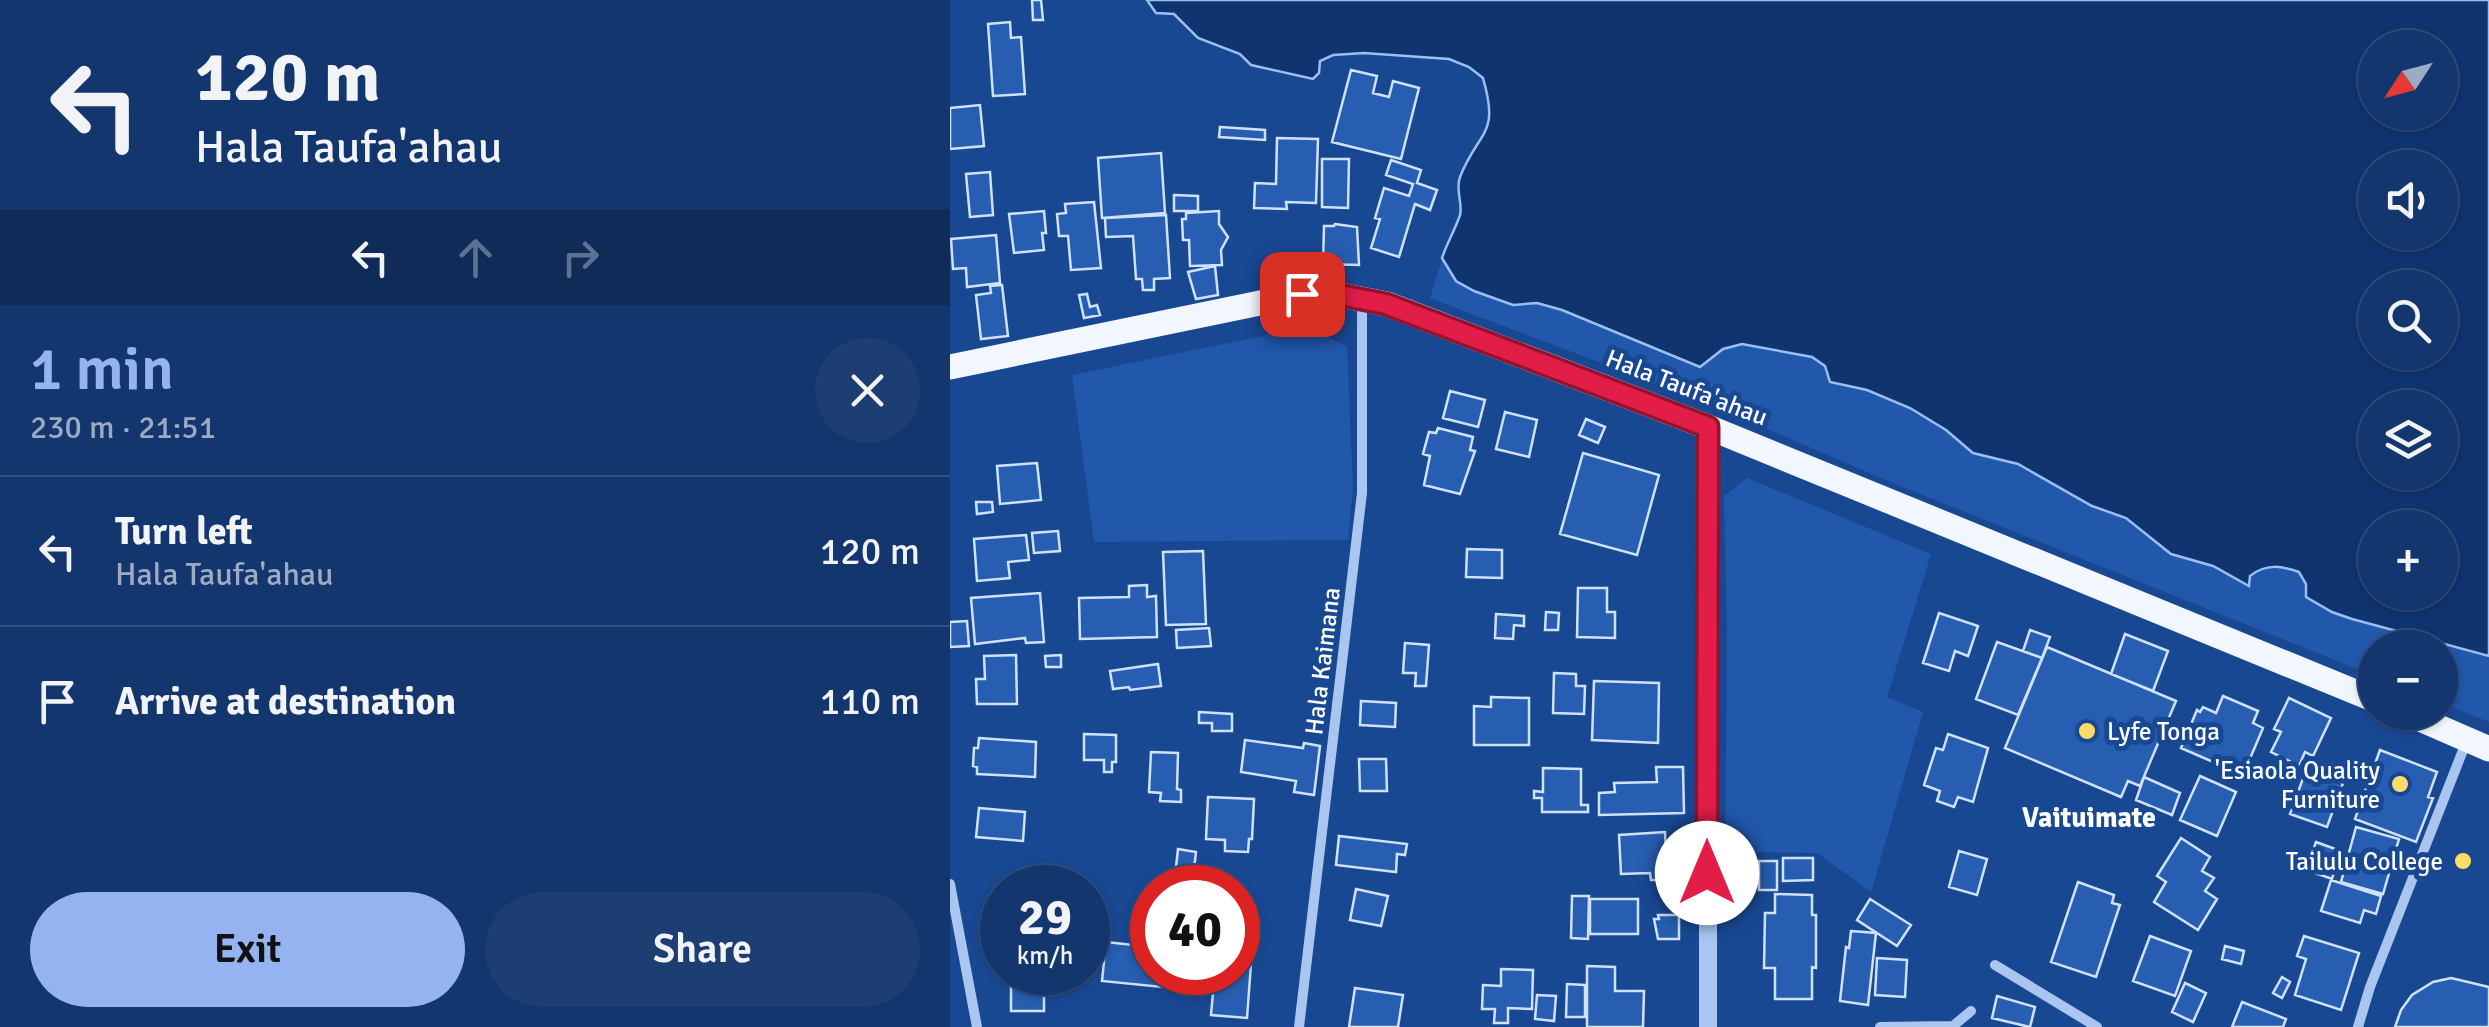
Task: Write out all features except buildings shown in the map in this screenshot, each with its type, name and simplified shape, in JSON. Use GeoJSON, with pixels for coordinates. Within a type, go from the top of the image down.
{"type":"FeatureCollection","features":[{"type":"Feature","properties":{"kind":"main road","name":"Hala Taufa'ahau"},"geometry":{"type":"LineString","coordinates":[[950,368],[1302,294],[1386,304],[1708,427],[2358,693]]}},
{"type":"Feature","properties":{"kind":"main road"},"geometry":{"type":"LineString","coordinates":[[2446,730],[2478,744]]}},
{"type":"Feature","properties":{"kind":"street","name":"Hala Kaimana"},"geometry":{"type":"LineString","coordinates":[[1299,1027],[1362,493],[1362,299]]}},
{"type":"Feature","properties":{"kind":"street"},"geometry":{"type":"LineString","coordinates":[[1708,427],[1708,1027]]}},
{"type":"Feature","properties":{"kind":"street"},"geometry":{"type":"LineString","coordinates":[[2358,1027],[2370,987],[2478,744]]}},
{"type":"Feature","properties":{"kind":"street"},"geometry":{"type":"LineString","coordinates":[[950,884],[978,1027]]}},
{"type":"Feature","properties":{"kind":"street"},"geometry":{"type":"LineString","coordinates":[[1996,965],[2097,1027]]}},
{"type":"Feature","properties":{"kind":"street"},"geometry":{"type":"LineString","coordinates":[[1880,1027],[1953,1026],[1971,1011]]}},
{"type":"Feature","properties":{"kind":"shaded area"},"geometry":{"type":"Polygon","coordinates":[[[1147,0],[2489,0],[2489,656],[2458,648],[2458,630],[2393,630],[2332,612],[2306,597],[2306,584],[2299,572],[2293,570],[2262,569],[2250,576],[2249,586],[2213,566],[2171,554],[2126,518],[2092,506],[2018,464],[1973,453],[1946,430],[1910,408],[1867,390],[1830,382],[1825,366],[1812,357],[1742,344],[1723,349],[1700,367],[1562,310],[1537,303],[1513,305],[1474,291],[1456,281],[1442,258],[1460,215],[1460,177],[1488,123],[1483,78],[1449,59],[1364,53],[1333,55],[1320,61],[1319,73],[1313,79],[1251,65],[1240,54],[1198,38],[1174,14],[1156,13],[1147,0]]]}},
{"type":"Feature","properties":{"kind":"shaded area"},"geometry":{"type":"Polygon","coordinates":[[[1462,210],[1724,348],[1768,347],[1812,358],[1825,366],[1841,386],[1867,390],[1910,408],[1946,430],[1973,453],[2018,464],[2092,506],[2126,518],[2171,554],[2213,566],[2248,586],[2262,569],[2284,568],[2299,572],[2306,584],[2306,595],[2358,593],[2358,610],[2441,610],[2489,623],[2489,722],[2458,709],[2458,630],[2358,630],[2358,669],[1900,486],[1707,403],[1430,298],[1462,210]]]}},
{"type":"Feature","properties":{"kind":"shaded area"},"geometry":{"type":"Polygon","coordinates":[[[1277,333],[1320,333],[1347,347],[1353,488],[1348,540],[1094,542],[1072,375],[1277,333]]]}},
{"type":"Feature","properties":{"kind":"shaded area"},"geometry":{"type":"Polygon","coordinates":[[[1747,478],[1931,554],[1887,697],[1923,712],[1871,892],[1817,853],[1725,852],[1724,496],[1747,478]]]}},
{"type":"Feature","properties":{"kind":"place","name":"Lyfe Tonga"},"geometry":{"type":"Point","coordinates":[2087,731]}},
{"type":"Feature","properties":{"kind":"place","name":"'Esiaola Quality Furniture"},"geometry":{"type":"Point","coordinates":[2400,784]}},
{"type":"Feature","properties":{"kind":"place","name":"Tailulu College"},"geometry":{"type":"Point","coordinates":[2463,861]}},
{"type":"Feature","properties":{"kind":"district","name":"Vaituimate"},"geometry":{"type":"Point","coordinates":[2089,817]}},
{"type":"Feature","properties":{"kind":"route"},"geometry":{"type":"LineString","coordinates":[[1302,294],[1340,295],[1386,304],[1708,427],[1707,873]]}}]}
